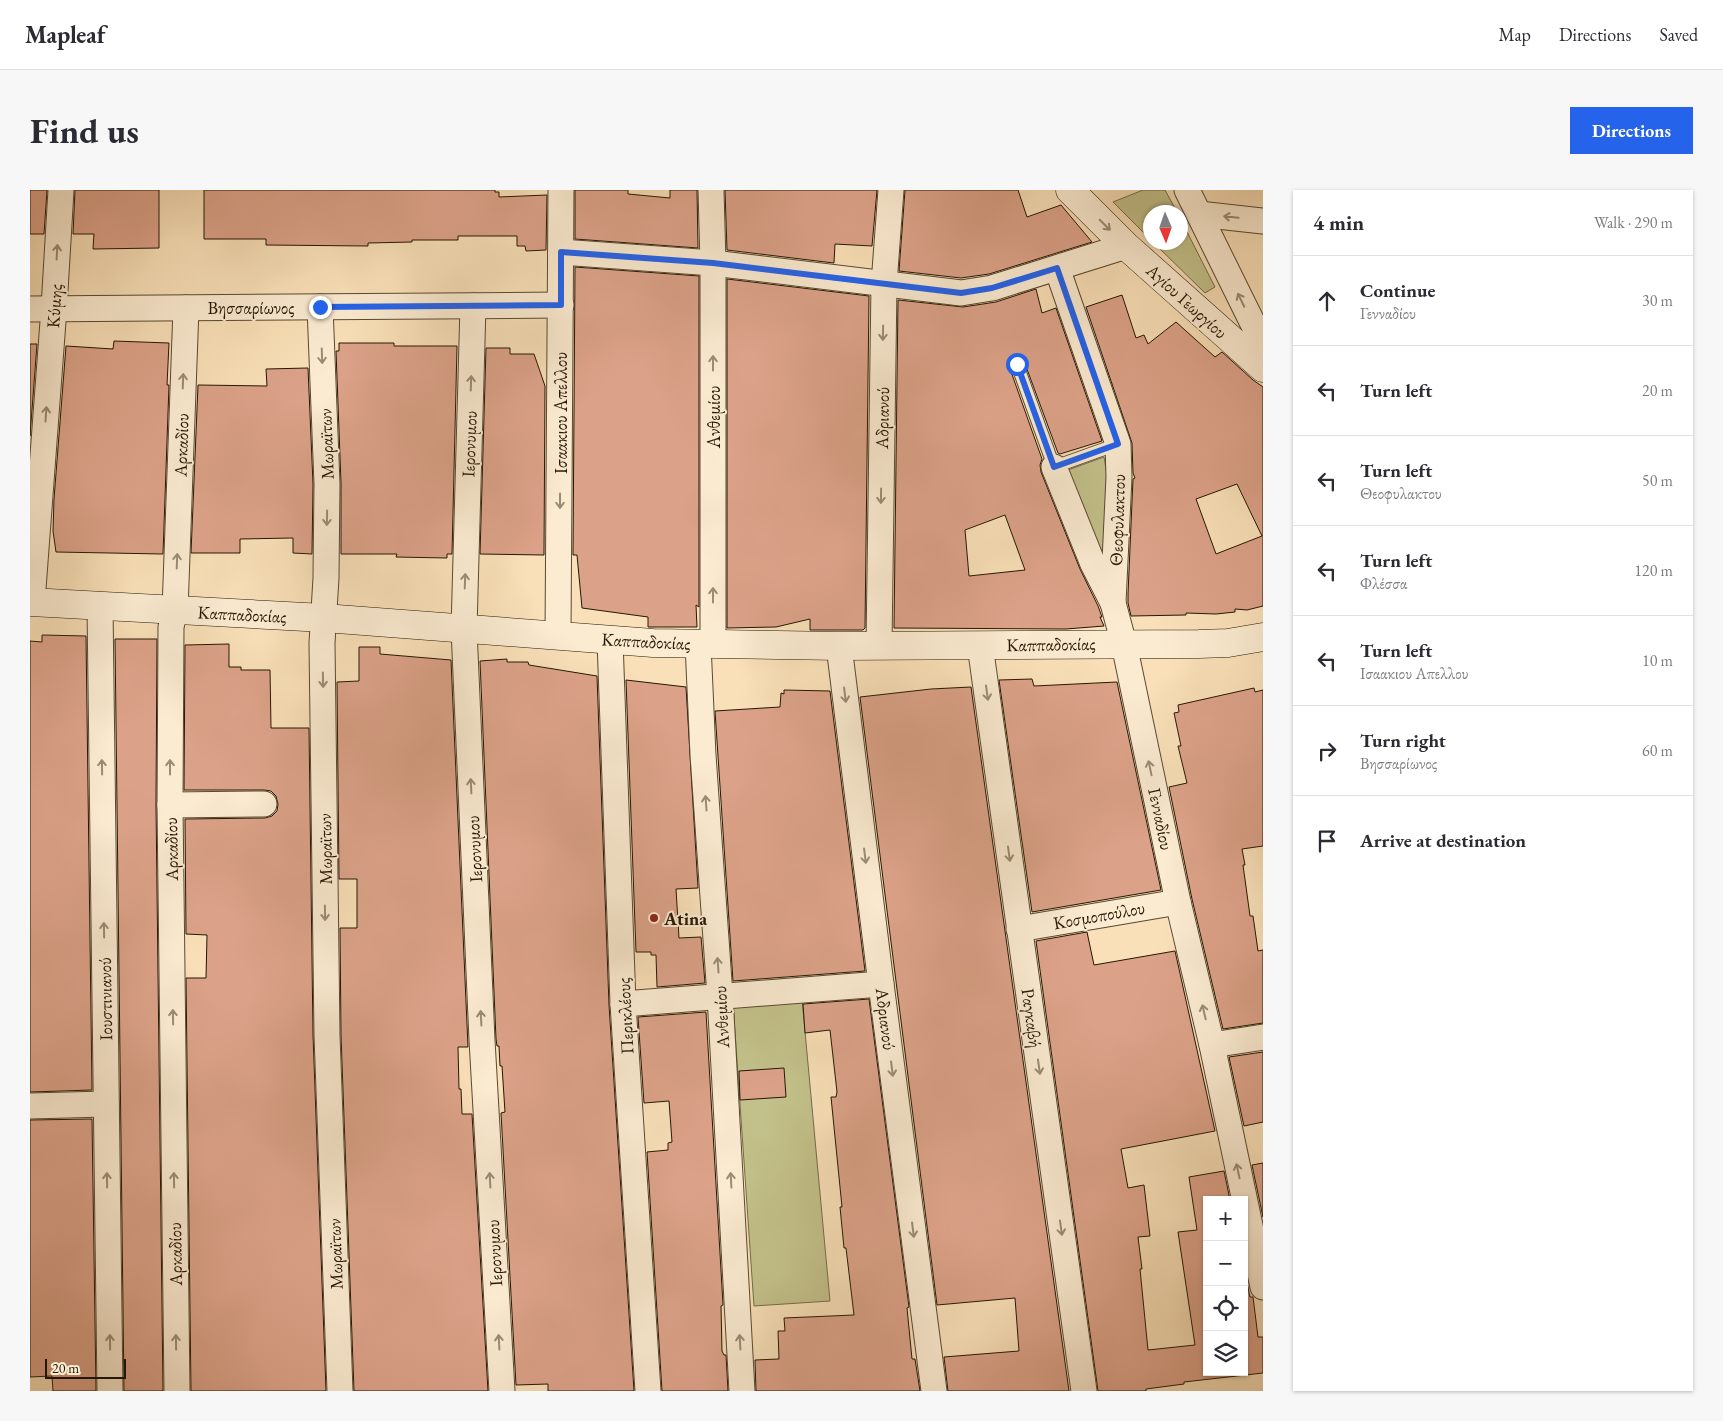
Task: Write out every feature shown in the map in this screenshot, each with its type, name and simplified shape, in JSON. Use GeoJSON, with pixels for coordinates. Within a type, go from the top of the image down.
{"type":"FeatureCollection","features":[{"type":"Feature","properties":{"kind":"street","name":"Κύμης"},"geometry":{"type":"LineString","coordinates":[[31,602],[54,308],[61,190]]}},
{"type":"Feature","properties":{"kind":"street","name":"Ισαακιου Απελλου"},"geometry":{"type":"LineString","coordinates":[[558,636],[561,190]]}},
{"type":"Feature","properties":{"kind":"street","name":"Ανθεμίου"},"geometry":{"type":"LineString","coordinates":[[711,190],[713,263],[703,754],[720,996],[742,1391]]}},
{"type":"Feature","properties":{"kind":"street","name":"Αδριανού"},"geometry":{"type":"LineString","coordinates":[[879,646],[884,284],[890,190]]}},
{"type":"Feature","properties":{"kind":"street","name":"Αγίου Γεωργίου"},"geometry":{"type":"LineString","coordinates":[[1070,190],[1126,246],[1263,368]]}},
{"type":"Feature","properties":{"kind":"street"},"geometry":{"type":"LineString","coordinates":[[1187,190],[1263,344]]}},
{"type":"Feature","properties":{"kind":"street"},"geometry":{"type":"LineString","coordinates":[[1199,214],[1263,221]]}},
{"type":"Feature","properties":{"kind":"street"},"geometry":{"type":"LineString","coordinates":[[561,252],[713,263],[961,293],[992,288],[1126,246]]}},
{"type":"Feature","properties":{"kind":"street","name":"Θεοφυλακτου"},"geometry":{"type":"LineString","coordinates":[[1057,268],[1118,444],[1119,477],[1113,603]]}},
{"type":"Feature","properties":{"kind":"street","name":"Βησσαρίωνος"},"geometry":{"type":"LineString","coordinates":[[30,309],[561,305]]}},
{"type":"Feature","properties":{"kind":"street","name":"Ιερονυμου"},"geometry":{"type":"LineString","coordinates":[[473,306],[464,629],[482,1030],[502,1391]]}},
{"type":"Feature","properties":{"kind":"street","name":"Μωραϊτων"},"geometry":{"type":"LineString","coordinates":[[320,307],[328,484],[322,643],[327,1035],[340,1391]]}},
{"type":"Feature","properties":{"kind":"street","name":"Αρκαδίου"},"geometry":{"type":"LineString","coordinates":[[177,1391],[170,805],[171,627],[175,610],[186,308]]}},
{"type":"Feature","properties":{"kind":"street","name":"Γενναδίου"},"geometry":{"type":"LineString","coordinates":[[1054,467],[1093,564],[1113,603],[1124,644],[1178,902],[1212,1045],[1263,1287]]}},
{"type":"Feature","properties":{"kind":"street","name":"Καππαδοκίας"},"geometry":{"type":"LineString","coordinates":[[31,602],[324,618],[610,640],[705,644],[839,646],[1199,644],[1228,643],[1263,637]]}},
{"type":"Feature","properties":{"kind":"street","name":"Ιουστινιανού"},"geometry":{"type":"LineString","coordinates":[[100,606],[110,1391]]}},
{"type":"Feature","properties":{"kind":"street","name":"Περικλέους"},"geometry":{"type":"LineString","coordinates":[[610,640],[623,1004],[648,1391]]}},
{"type":"Feature","properties":{"kind":"street","name":"Ραγκαβή"},"geometry":{"type":"LineString","coordinates":[[980,645],[1084,1391]]}},
{"type":"Feature","properties":{"kind":"street","name":"Αδριανού"},"geometry":{"type":"LineString","coordinates":[[839,646],[934,1391]]}},
{"type":"Feature","properties":{"kind":"street"},"geometry":{"type":"LineString","coordinates":[[170,805],[264,804]]}},
{"type":"Feature","properties":{"kind":"street","name":"Κοσμοπούλου"},"geometry":{"type":"LineString","coordinates":[[1020,929],[1178,902]]}},
{"type":"Feature","properties":{"kind":"street"},"geometry":{"type":"LineString","coordinates":[[623,1004],[881,984]]}},
{"type":"Feature","properties":{"kind":"street"},"geometry":{"type":"LineString","coordinates":[[1212,1045],[1263,1037]]}},
{"type":"Feature","properties":{"kind":"street"},"geometry":{"type":"LineString","coordinates":[[30,1106],[106,1104]]}},
{"type":"Feature","properties":{"kind":"lane","name":"Γενναδίου"},"geometry":{"type":"LineString","coordinates":[[1017,364],[1054,467]]}},
{"type":"Feature","properties":{"kind":"lane"},"geometry":{"type":"LineString","coordinates":[[1054,467],[1118,444]]}},
{"type":"Feature","properties":{"kind":"shaded area"},"geometry":{"type":"Polygon","coordinates":[[[1143,190],[1165,190],[1173,205],[1143,205],[1143,232],[1113,202],[1143,190]]]}},
{"type":"Feature","properties":{"kind":"shaded area"},"geometry":{"type":"Polygon","coordinates":[[[1188,234],[1215,287],[1205,293],[1161,250],[1188,250],[1188,234]]]}},
{"type":"Feature","properties":{"kind":"shaded area"},"geometry":{"type":"Polygon","coordinates":[[[1104,457],[1107,475],[1108,552],[1099,553],[1065,471],[1104,457]]]}},
{"type":"Feature","properties":{"kind":"shaded area"},"geometry":{"type":"Polygon","coordinates":[[[802,999],[830,1301],[754,1306],[733,1003],[802,999]]]}},
{"type":"Feature","properties":{"kind":"building"},"geometry":{"type":"Polygon","coordinates":[[[30,190],[47,190],[44,234],[30,234],[30,190]]]}},
{"type":"Feature","properties":{"kind":"building"},"geometry":{"type":"Polygon","coordinates":[[[75,190],[159,190],[159,248],[93,249],[94,234],[73,234],[75,190]]]}},
{"type":"Feature","properties":{"kind":"building"},"geometry":{"type":"Polygon","coordinates":[[[204,190],[495,190],[495,192],[499,192],[499,197],[547,195],[546,250],[526,251],[525,246],[517,246],[517,236],[458,236],[458,240],[412,240],[412,242],[368,243],[368,246],[266,245],[266,239],[204,239],[204,190]]]}},
{"type":"Feature","properties":{"kind":"building"},"geometry":{"type":"Polygon","coordinates":[[[575,190],[628,190],[628,194],[670,198],[670,190],[697,190],[698,248],[575,239],[575,190]]]}},
{"type":"Feature","properties":{"kind":"building"},"geometry":{"type":"Polygon","coordinates":[[[725,190],[877,190],[872,246],[835,244],[834,263],[727,250],[725,190]]]}},
{"type":"Feature","properties":{"kind":"building"},"geometry":{"type":"Polygon","coordinates":[[[905,190],[1018,190],[1027,217],[1061,205],[1092,242],[989,274],[961,278],[899,271],[905,190]]]}},
{"type":"Feature","properties":{"kind":"building"},"geometry":{"type":"Polygon","coordinates":[[[575,267],[699,276],[699,607],[696,605],[697,627],[648,627],[648,617],[582,608],[577,555],[573,555],[575,267]]]}},
{"type":"Feature","properties":{"kind":"building"},"geometry":{"type":"Polygon","coordinates":[[[727,279],[869,296],[865,628],[863,630],[810,630],[810,619],[776,627],[727,628],[727,279]]]}},
{"type":"Feature","properties":{"kind":"building"},"geometry":{"type":"Polygon","coordinates":[[[1036,289],[1042,313],[1056,308],[1102,441],[1058,453],[1024,361],[1019,356],[1014,357],[1009,362],[1042,459],[1040,465],[1041,472],[1080,569],[1098,606],[1104,626],[1066,629],[894,628],[898,300],[963,307],[996,302],[1036,289]],[[1005,515],[965,530],[969,576],[1025,570],[1005,515]]]}},
{"type":"Feature","properties":{"kind":"building"},"geometry":{"type":"Polygon","coordinates":[[[1122,295],[1136,338],[1144,335],[1148,344],[1176,322],[1215,357],[1222,352],[1263,387],[1263,606],[1247,610],[1235,609],[1235,612],[1216,614],[1186,613],[1186,615],[1131,616],[1128,594],[1133,479],[1135,478],[1133,473],[1132,443],[1086,307],[1122,295]],[[1237,484],[1196,499],[1216,554],[1262,536],[1237,484]]]}},
{"type":"Feature","properties":{"kind":"building"},"geometry":{"type":"Polygon","coordinates":[[[114,341],[169,343],[163,554],[56,552],[53,531],[54,499],[66,346],[113,349],[114,341]]]}},
{"type":"Feature","properties":{"kind":"building"},"geometry":{"type":"Polygon","coordinates":[[[339,343],[394,343],[394,346],[457,346],[452,554],[447,554],[447,558],[396,557],[397,554],[341,554],[341,483],[336,351],[339,351],[339,343]]]}},
{"type":"Feature","properties":{"kind":"building"},"geometry":{"type":"Polygon","coordinates":[[[30,344],[37,344],[30,436],[30,344]]]}},
{"type":"Feature","properties":{"kind":"building"},"geometry":{"type":"Polygon","coordinates":[[[486,348],[510,348],[510,354],[534,354],[545,386],[544,555],[480,554],[486,348]]]}},
{"type":"Feature","properties":{"kind":"building"},"geometry":{"type":"Polygon","coordinates":[[[308,368],[313,484],[312,554],[293,553],[293,538],[240,539],[240,553],[191,553],[198,385],[267,386],[266,369],[308,368]]]}},
{"type":"Feature","properties":{"kind":"building"},"geometry":{"type":"Polygon","coordinates":[[[42,635],[86,636],[92,1090],[30,1092],[30,641],[42,642],[42,635]]]}},
{"type":"Feature","properties":{"kind":"building"},"geometry":{"type":"Polygon","coordinates":[[[115,639],[157,639],[156,805],[163,1391],[124,1391],[115,639]]]}},
{"type":"Feature","properties":{"kind":"building"},"geometry":{"type":"Polygon","coordinates":[[[229,644],[229,667],[241,667],[241,670],[270,670],[271,728],[309,728],[313,1035],[326,1391],[191,1391],[186,978],[206,978],[207,935],[186,934],[185,819],[265,818],[272,816],[277,811],[278,804],[276,796],[271,791],[184,790],[185,645],[229,644]]]}},
{"type":"Feature","properties":{"kind":"building"},"geometry":{"type":"Polygon","coordinates":[[[359,647],[380,647],[380,654],[451,660],[468,1047],[458,1047],[459,1089],[461,1089],[462,1114],[472,1114],[488,1391],[354,1391],[341,1035],[340,928],[357,928],[357,879],[339,879],[337,682],[359,681],[359,647]]]}},
{"type":"Feature","properties":{"kind":"building"},"geometry":{"type":"Polygon","coordinates":[[[507,659],[507,662],[528,662],[529,665],[597,676],[609,1005],[634,1391],[548,1391],[548,1384],[516,1385],[501,1113],[505,1112],[502,1066],[500,1066],[499,1046],[497,1046],[496,1039],[480,661],[507,659]]]}},
{"type":"Feature","properties":{"kind":"building"},"geometry":{"type":"Polygon","coordinates":[[[1032,679],[1034,686],[1117,682],[1161,890],[1032,912],[999,680],[1032,679]]]}},
{"type":"Feature","properties":{"kind":"building"},"geometry":{"type":"Polygon","coordinates":[[[626,680],[686,687],[698,888],[676,889],[679,938],[701,937],[705,983],[657,987],[656,955],[651,955],[651,952],[636,952],[626,680]]]}},
{"type":"Feature","properties":{"kind":"building"},"geometry":{"type":"Polygon","coordinates":[[[971,687],[1069,1391],[948,1391],[944,1357],[1019,1351],[1015,1298],[937,1305],[860,697],[931,689],[971,687]]]}},
{"type":"Feature","properties":{"kind":"building"},"geometry":{"type":"Polygon","coordinates":[[[1254,688],[1255,692],[1263,690],[1263,846],[1242,849],[1250,916],[1253,916],[1258,951],[1263,950],[1263,1023],[1223,1029],[1192,899],[1169,787],[1187,783],[1178,746],[1181,746],[1174,713],[1179,712],[1178,705],[1254,688]]]}},
{"type":"Feature","properties":{"kind":"building"},"geometry":{"type":"Polygon","coordinates":[[[784,690],[830,691],[865,971],[733,981],[715,711],[780,707],[781,693],[784,694],[784,690]]]}},
{"type":"Feature","properties":{"kind":"building"},"geometry":{"type":"Polygon","coordinates":[[[1087,932],[1094,965],[1175,951],[1215,1131],[1121,1149],[1128,1188],[1144,1185],[1150,1236],[1138,1237],[1148,1350],[1195,1345],[1178,1232],[1197,1230],[1189,1177],[1224,1171],[1229,1196],[1203,1196],[1203,1376],[1237,1376],[1184,1382],[1184,1384],[1146,1389],[1146,1391],[1098,1391],[1036,941],[1087,932]]]}},
{"type":"Feature","properties":{"kind":"building"},"geometry":{"type":"Polygon","coordinates":[[[869,999],[909,1307],[907,1308],[912,1359],[915,1359],[920,1391],[756,1391],[755,1360],[779,1359],[778,1331],[785,1331],[784,1318],[854,1315],[840,1207],[842,1207],[831,1097],[836,1097],[837,1092],[830,1030],[805,1033],[803,1004],[869,999]]]}},
{"type":"Feature","properties":{"kind":"building"},"geometry":{"type":"Polygon","coordinates":[[[706,1012],[723,1305],[721,1306],[722,1351],[726,1355],[728,1391],[662,1391],[647,1152],[668,1150],[668,1143],[672,1142],[669,1101],[644,1103],[638,1017],[706,1012]]]}},
{"type":"Feature","properties":{"kind":"building"},"geometry":{"type":"Polygon","coordinates":[[[1263,1052],[1263,1122],[1244,1126],[1229,1057],[1263,1052]]]}},
{"type":"Feature","properties":{"kind":"building"},"geometry":{"type":"Polygon","coordinates":[[[784,1068],[786,1097],[740,1100],[739,1071],[784,1068]]]}},
{"type":"Feature","properties":{"kind":"building"},"geometry":{"type":"Polygon","coordinates":[[[92,1119],[96,1391],[53,1391],[52,1376],[30,1377],[30,1120],[92,1119]]]}},
{"type":"Feature","properties":{"kind":"building"},"geometry":{"type":"Polygon","coordinates":[[[1263,1163],[1263,1217],[1252,1165],[1263,1163]]]}},
{"type":"Feature","properties":{"kind":"building"},"geometry":{"type":"Polygon","coordinates":[[[1248,1287],[1250,1297],[1253,1297],[1258,1337],[1263,1337],[1263,1373],[1248,1375],[1248,1287]]]}},
{"type":"Feature","properties":{"kind":"place","name":"Atina"},"geometry":{"type":"Point","coordinates":[654,918]}},
{"type":"Feature","properties":{"kind":"route"},"geometry":{"type":"LineString","coordinates":[[320,307],[561,305],[561,252],[713,263],[961,293],[992,288],[1057,268],[1118,444],[1054,467],[1017,364]]}}]}
